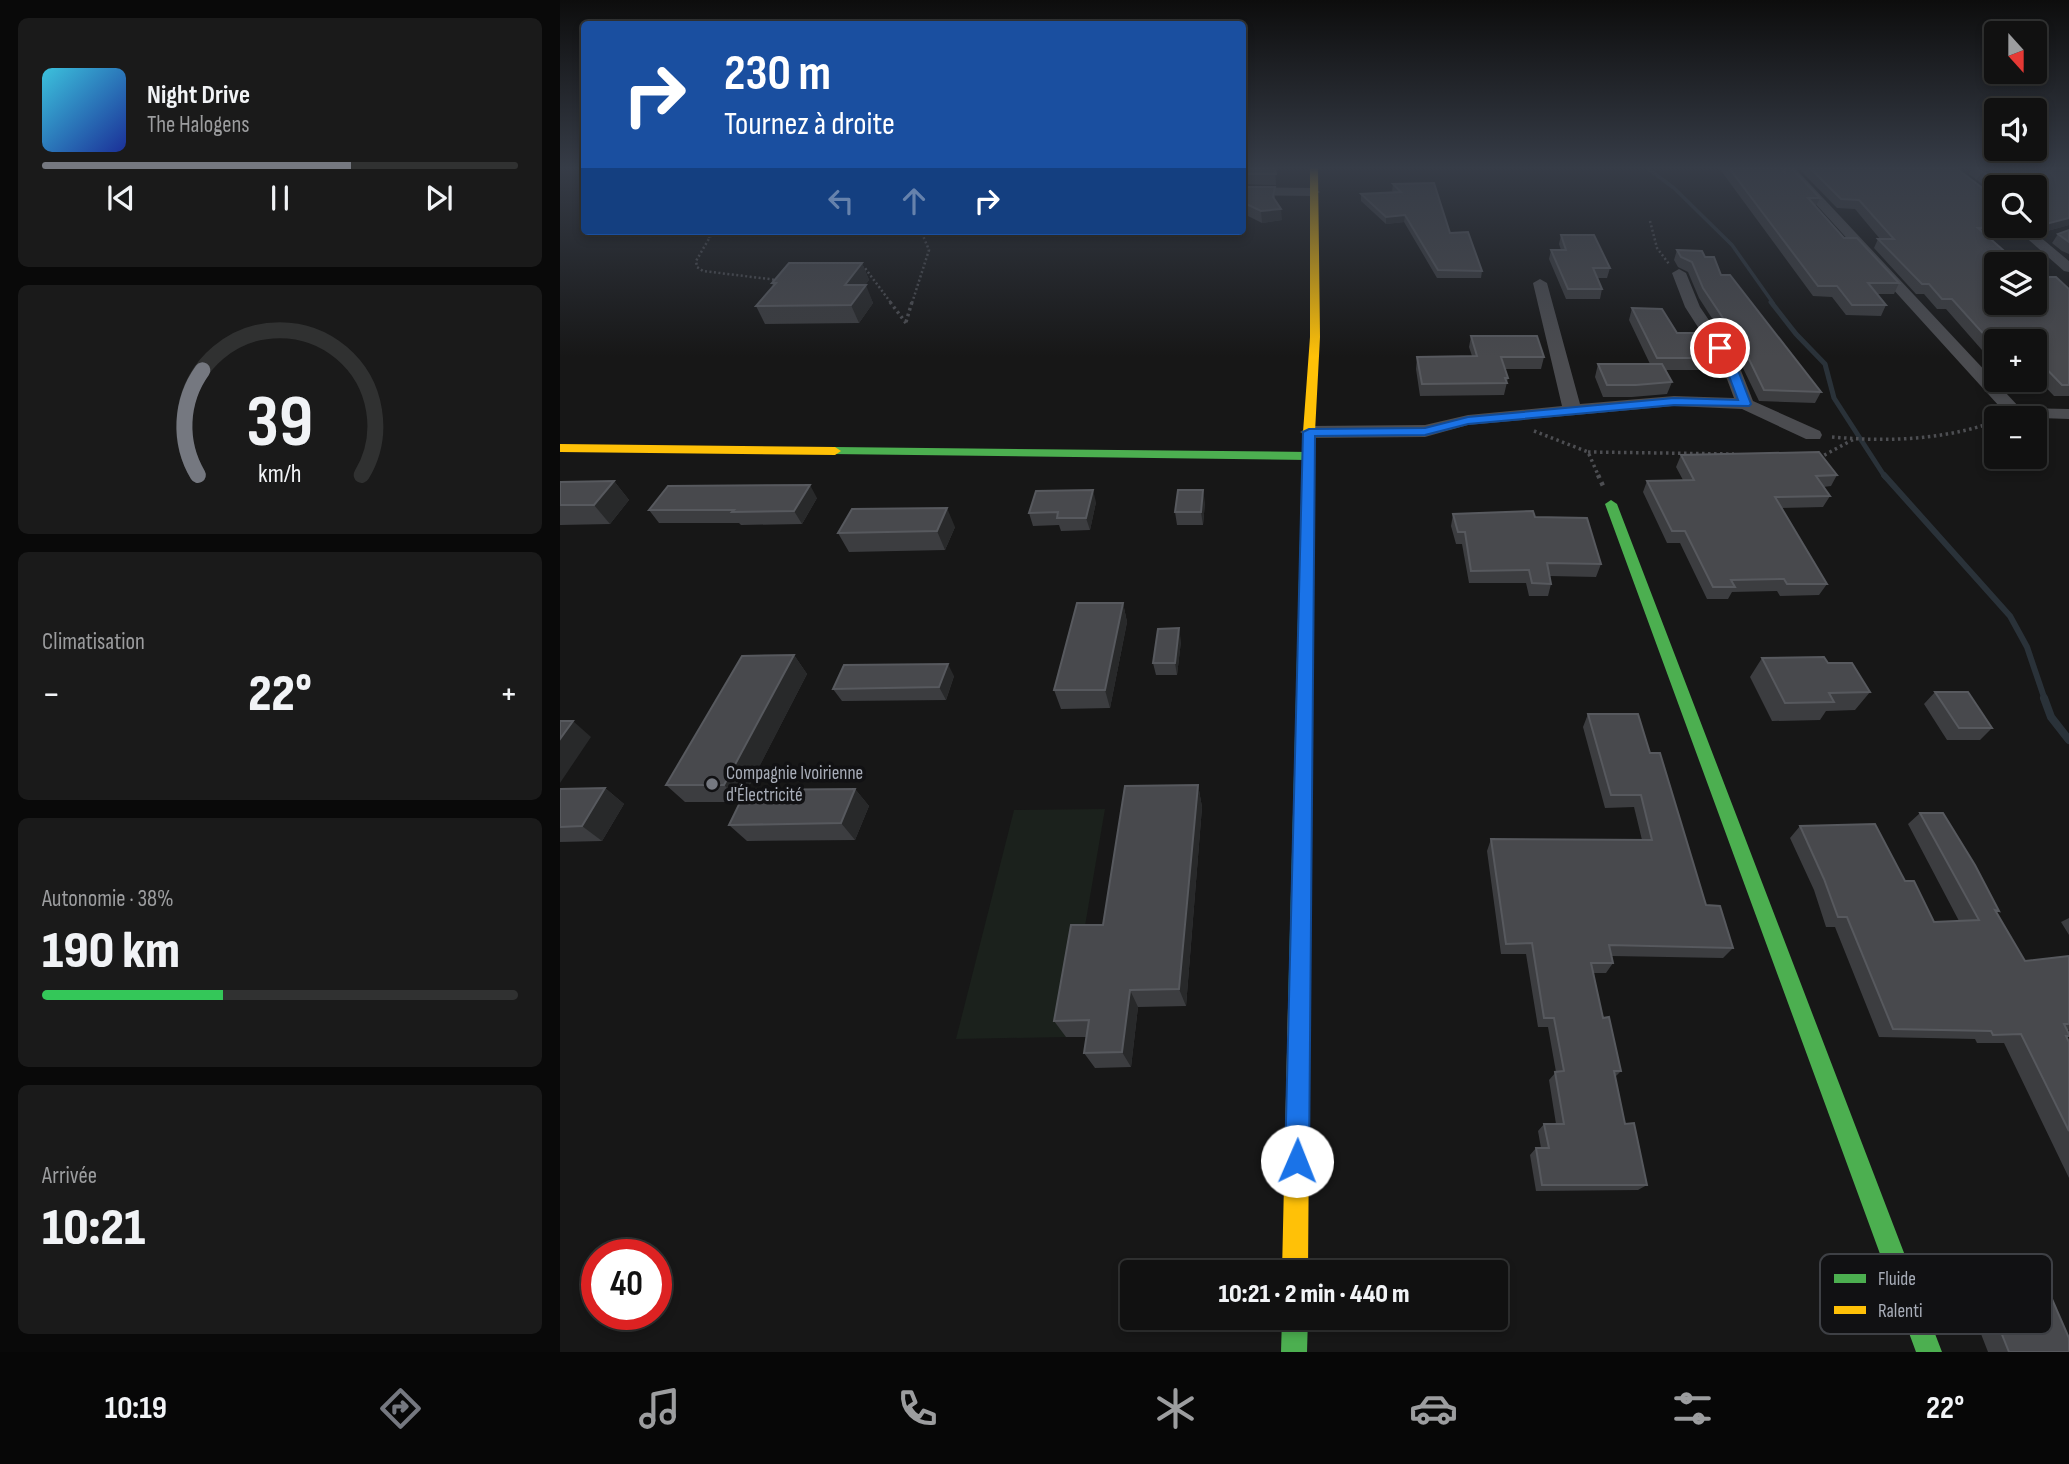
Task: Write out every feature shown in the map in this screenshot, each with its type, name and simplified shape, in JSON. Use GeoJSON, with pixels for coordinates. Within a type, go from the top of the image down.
{"type":"FeatureCollection","features":[{"type":"Feature","properties":{"kind":"street"},"geometry":{"type":"LineString","coordinates":[[1295,1260],[1309,432],[1315,337],[1314,231]]}},
{"type":"Feature","properties":{"kind":"street"},"geometry":{"type":"LineString","coordinates":[[1847,231],[2015,413],[2069,414]]}},
{"type":"Feature","properties":{"kind":"street"},"geometry":{"type":"LineString","coordinates":[[2036,241],[2058,234]]}},
{"type":"Feature","properties":{"kind":"street"},"geometry":{"type":"LineString","coordinates":[[2033,238],[2069,268]]}},
{"type":"Feature","properties":{"kind":"street"},"geometry":{"type":"LineString","coordinates":[[1679,273],[1683,290],[1696,316],[1728,360],[1745,404]]}},
{"type":"Feature","properties":{"kind":"street"},"geometry":{"type":"LineString","coordinates":[[1540,283],[1572,409]]}},
{"type":"Feature","properties":{"kind":"street"},"geometry":{"type":"LineString","coordinates":[[1309,432],[1425,431],[1468,420],[1674,401],[1745,404],[1813,435]]}},
{"type":"Feature","properties":{"kind":"street"},"geometry":{"type":"LineString","coordinates":[[560,448],[1309,456]]}},
{"type":"Feature","properties":{"kind":"street"},"geometry":{"type":"LineString","coordinates":[[1611,504],[1891,1254]]}},
{"type":"Feature","properties":{"kind":"street"},"geometry":{"type":"LineString","coordinates":[[1294,1330],[1294,1352]]}},
{"type":"Feature","properties":{"kind":"street"},"geometry":{"type":"LineString","coordinates":[[1921,1334],[1928,1352]]}},
{"type":"Feature","properties":{"kind":"path"},"geometry":{"type":"LineString","coordinates":[[1653,231],[1657,248],[1679,273]]}},
{"type":"Feature","properties":{"kind":"path"},"geometry":{"type":"LineString","coordinates":[[704,235],[710,237],[696,261],[697,267],[703,271],[771,281],[783,278]]}},
{"type":"Feature","properties":{"kind":"path"},"geometry":{"type":"LineString","coordinates":[[858,266],[865,268],[906,323],[929,250],[923,235]]}},
{"type":"Feature","properties":{"kind":"path"},"geometry":{"type":"LineString","coordinates":[[1813,435],[1854,439],[1934,438],[1984,426]]}},
{"type":"Feature","properties":{"kind":"path"},"geometry":{"type":"LineString","coordinates":[[1523,429],[1588,452],[1744,455]]}},
{"type":"Feature","properties":{"kind":"path"},"geometry":{"type":"LineString","coordinates":[[1811,458],[1834,452],[1854,439]]}},
{"type":"Feature","properties":{"kind":"path"},"geometry":{"type":"LineString","coordinates":[[1588,452],[1611,504]]}},
{"type":"Feature","properties":{"kind":"shaded area"},"geometry":{"type":"Polygon","coordinates":[[[1105,809],[1066,1037],[956,1039],[1014,810],[1105,809]]]}},
{"type":"Feature","properties":{"kind":"building"},"geometry":{"type":"Polygon","coordinates":[[[1415,231],[1468,232],[1482,271],[1438,270],[1415,231]]]}},
{"type":"Feature","properties":{"kind":"building"},"geometry":{"type":"Polygon","coordinates":[[[1777,231],[1838,231],[1844,238],[1857,238],[1899,283],[1868,283],[1886,305],[1852,305],[1837,286],[1818,286],[1777,231]]]}},
{"type":"Feature","properties":{"kind":"building"},"geometry":{"type":"Polygon","coordinates":[[[1887,231],[1982,231],[1984,238],[1989,238],[2005,252],[1984,252],[1984,315],[2047,315],[2047,277],[2056,277],[2069,289],[2069,385],[2062,385],[2047,369],[2047,329],[1984,329],[1984,335],[1952,299],[1942,299],[1929,284],[1922,284],[1878,239],[1894,239],[1887,231]]]}},
{"type":"Feature","properties":{"kind":"building"},"geometry":{"type":"Polygon","coordinates":[[[2069,231],[2069,242],[2058,234],[2069,231]]]}},
{"type":"Feature","properties":{"kind":"building"},"geometry":{"type":"Polygon","coordinates":[[[1561,235],[1594,235],[1610,268],[1593,268],[1602,289],[1568,289],[1551,250],[1566,250],[1561,235]]]}},
{"type":"Feature","properties":{"kind":"building"},"geometry":{"type":"Polygon","coordinates":[[[1677,250],[1702,251],[1705,257],[1714,257],[1721,275],[1730,275],[1821,392],[1764,390],[1745,351],[1703,288],[1692,262],[1681,257],[1677,250]]]}},
{"type":"Feature","properties":{"kind":"building"},"geometry":{"type":"Polygon","coordinates":[[[789,263],[862,263],[845,285],[866,285],[851,305],[756,306],[789,263]]]}},
{"type":"Feature","properties":{"kind":"building"},"geometry":{"type":"Polygon","coordinates":[[[1632,308],[1662,309],[1677,333],[1710,333],[1726,358],[1657,358],[1632,308]]]}},
{"type":"Feature","properties":{"kind":"building"},"geometry":{"type":"Polygon","coordinates":[[[1471,336],[1537,336],[1544,357],[1501,357],[1507,383],[1422,384],[1417,357],[1477,356],[1471,336]]]}},
{"type":"Feature","properties":{"kind":"building"},"geometry":{"type":"Polygon","coordinates":[[[1598,364],[1662,364],[1672,382],[1607,385],[1598,364]]]}},
{"type":"Feature","properties":{"kind":"building"},"geometry":{"type":"Polygon","coordinates":[[[1819,452],[1837,475],[1816,476],[1830,496],[1775,497],[1827,584],[1787,584],[1784,579],[1731,580],[1735,587],[1713,587],[1685,531],[1672,531],[1647,481],[1694,480],[1681,455],[1819,452]]]}},
{"type":"Feature","properties":{"kind":"building"},"geometry":{"type":"Polygon","coordinates":[[[614,481],[594,505],[560,505],[560,482],[614,481]]]}},
{"type":"Feature","properties":{"kind":"building"},"geometry":{"type":"Polygon","coordinates":[[[810,485],[794,511],[649,510],[668,486],[810,485]]]}},
{"type":"Feature","properties":{"kind":"building"},"geometry":{"type":"Polygon","coordinates":[[[1093,490],[1086,518],[1057,518],[1058,512],[1029,513],[1036,491],[1093,490]]]}},
{"type":"Feature","properties":{"kind":"building"},"geometry":{"type":"Polygon","coordinates":[[[1178,490],[1203,490],[1201,512],[1175,512],[1178,490]]]}},
{"type":"Feature","properties":{"kind":"building"},"geometry":{"type":"Polygon","coordinates":[[[947,508],[937,531],[838,533],[852,509],[947,508]]]}},
{"type":"Feature","properties":{"kind":"building"},"geometry":{"type":"Polygon","coordinates":[[[1533,511],[1535,517],[1587,518],[1601,564],[1547,563],[1551,584],[1532,583],[1529,570],[1471,571],[1465,532],[1458,532],[1453,514],[1533,511]]]}},
{"type":"Feature","properties":{"kind":"building"},"geometry":{"type":"Polygon","coordinates":[[[1077,603],[1123,603],[1105,690],[1054,690],[1077,603]]]}},
{"type":"Feature","properties":{"kind":"building"},"geometry":{"type":"Polygon","coordinates":[[[1179,628],[1175,663],[1153,663],[1158,629],[1179,628]]]}},
{"type":"Feature","properties":{"kind":"building"},"geometry":{"type":"Polygon","coordinates":[[[794,655],[724,785],[666,785],[742,656],[794,655]]]}},
{"type":"Feature","properties":{"kind":"building"},"geometry":{"type":"Polygon","coordinates":[[[1824,657],[1828,663],[1852,663],[1870,692],[1829,693],[1834,702],[1785,703],[1762,658],[1824,657]]]}},
{"type":"Feature","properties":{"kind":"building"},"geometry":{"type":"Polygon","coordinates":[[[948,664],[939,687],[833,689],[844,665],[948,664]]]}},
{"type":"Feature","properties":{"kind":"building"},"geometry":{"type":"Polygon","coordinates":[[[1935,692],[1968,692],[1992,728],[1959,728],[1935,692]]]}},
{"type":"Feature","properties":{"kind":"building"},"geometry":{"type":"Polygon","coordinates":[[[1588,714],[1638,714],[1650,753],[1660,753],[1706,905],[1720,906],[1733,948],[1609,945],[1613,963],[1591,963],[1603,1018],[1609,1017],[1621,1071],[1614,1071],[1625,1124],[1634,1123],[1647,1185],[1542,1185],[1536,1148],[1549,1148],[1544,1124],[1564,1124],[1555,1072],[1564,1071],[1554,1018],[1544,1018],[1532,943],[1506,944],[1491,839],[1652,840],[1641,795],[1611,795],[1588,714]]]}},
{"type":"Feature","properties":{"kind":"building"},"geometry":{"type":"Polygon","coordinates":[[[560,721],[573,721],[560,739],[560,721]]]}},
{"type":"Feature","properties":{"kind":"building"},"geometry":{"type":"Polygon","coordinates":[[[1198,785],[1179,989],[1130,990],[1122,1052],[1084,1053],[1089,1020],[1054,1021],[1071,925],[1103,925],[1125,786],[1198,785]]]}},
{"type":"Feature","properties":{"kind":"building"},"geometry":{"type":"Polygon","coordinates":[[[605,788],[582,826],[560,827],[560,789],[605,788]]]}},
{"type":"Feature","properties":{"kind":"building"},"geometry":{"type":"Polygon","coordinates":[[[855,789],[841,823],[729,825],[746,790],[855,789]]]}},
{"type":"Feature","properties":{"kind":"building"},"geometry":{"type":"Polygon","coordinates":[[[1920,813],[1943,813],[1975,865],[1999,911],[1995,910],[2025,961],[2069,956],[2069,1024],[2064,1024],[2069,1034],[2066,1036],[2069,1042],[2069,1131],[2021,1034],[1893,1029],[1847,917],[1838,917],[1800,826],[1875,824],[1905,881],[1914,881],[1934,922],[1979,920],[1920,813]]]}},
{"type":"Feature","properties":{"kind":"building"},"geometry":{"type":"Polygon","coordinates":[[[2052,1299],[2069,1338],[2069,1352],[2009,1352],[2002,1334],[2052,1334],[2052,1299]]]}},
{"type":"Feature","properties":{"kind":"waterway"},"geometry":{"type":"LineString","coordinates":[[1718,231],[1732,245],[1773,303]]}},
{"type":"Feature","properties":{"kind":"waterway"},"geometry":{"type":"LineString","coordinates":[[1771,302],[1796,334],[1825,364],[1834,398],[1885,477]]}},
{"type":"Feature","properties":{"kind":"waterway"},"geometry":{"type":"LineString","coordinates":[[1884,475],[2010,616],[2027,647],[2045,700]]}},
{"type":"Feature","properties":{"kind":"waterway"},"geometry":{"type":"LineString","coordinates":[[2044,698],[2051,717],[2069,740]]}},
{"type":"Feature","properties":{"kind":"traffic: fast"},"geometry":{"type":"LineString","coordinates":[[835,451],[1309,456]]}},
{"type":"Feature","properties":{"kind":"traffic: fast"},"geometry":{"type":"LineString","coordinates":[[1611,504],[1892,1254]]}},
{"type":"Feature","properties":{"kind":"traffic: fast"},"geometry":{"type":"LineString","coordinates":[[1299,1008],[1307,539]]}},
{"type":"Feature","properties":{"kind":"traffic: fast"},"geometry":{"type":"LineString","coordinates":[[1294,1352],[1295,1330]]}},
{"type":"Feature","properties":{"kind":"traffic: fast"},"geometry":{"type":"LineString","coordinates":[[1922,1334],[1929,1352]]}},
{"type":"Feature","properties":{"kind":"traffic: slow"},"geometry":{"type":"LineString","coordinates":[[1307,539],[1309,432],[1315,337],[1314,231]]}},
{"type":"Feature","properties":{"kind":"traffic: slow"},"geometry":{"type":"LineString","coordinates":[[560,448],[835,451]]}},
{"type":"Feature","properties":{"kind":"traffic: slow"},"geometry":{"type":"LineString","coordinates":[[1295,1260],[1299,1008]]}},
{"type":"Feature","properties":{"kind":"place","name":"Compagnie Ivoirienne d'Électricité"},"geometry":{"type":"Point","coordinates":[712,784]}},
{"type":"Feature","properties":{"kind":"route"},"geometry":{"type":"LineString","coordinates":[[1297,1161],[1309,432],[1425,431],[1468,420],[1674,401],[1745,404],[1728,360],[1720,348]]}}]}
